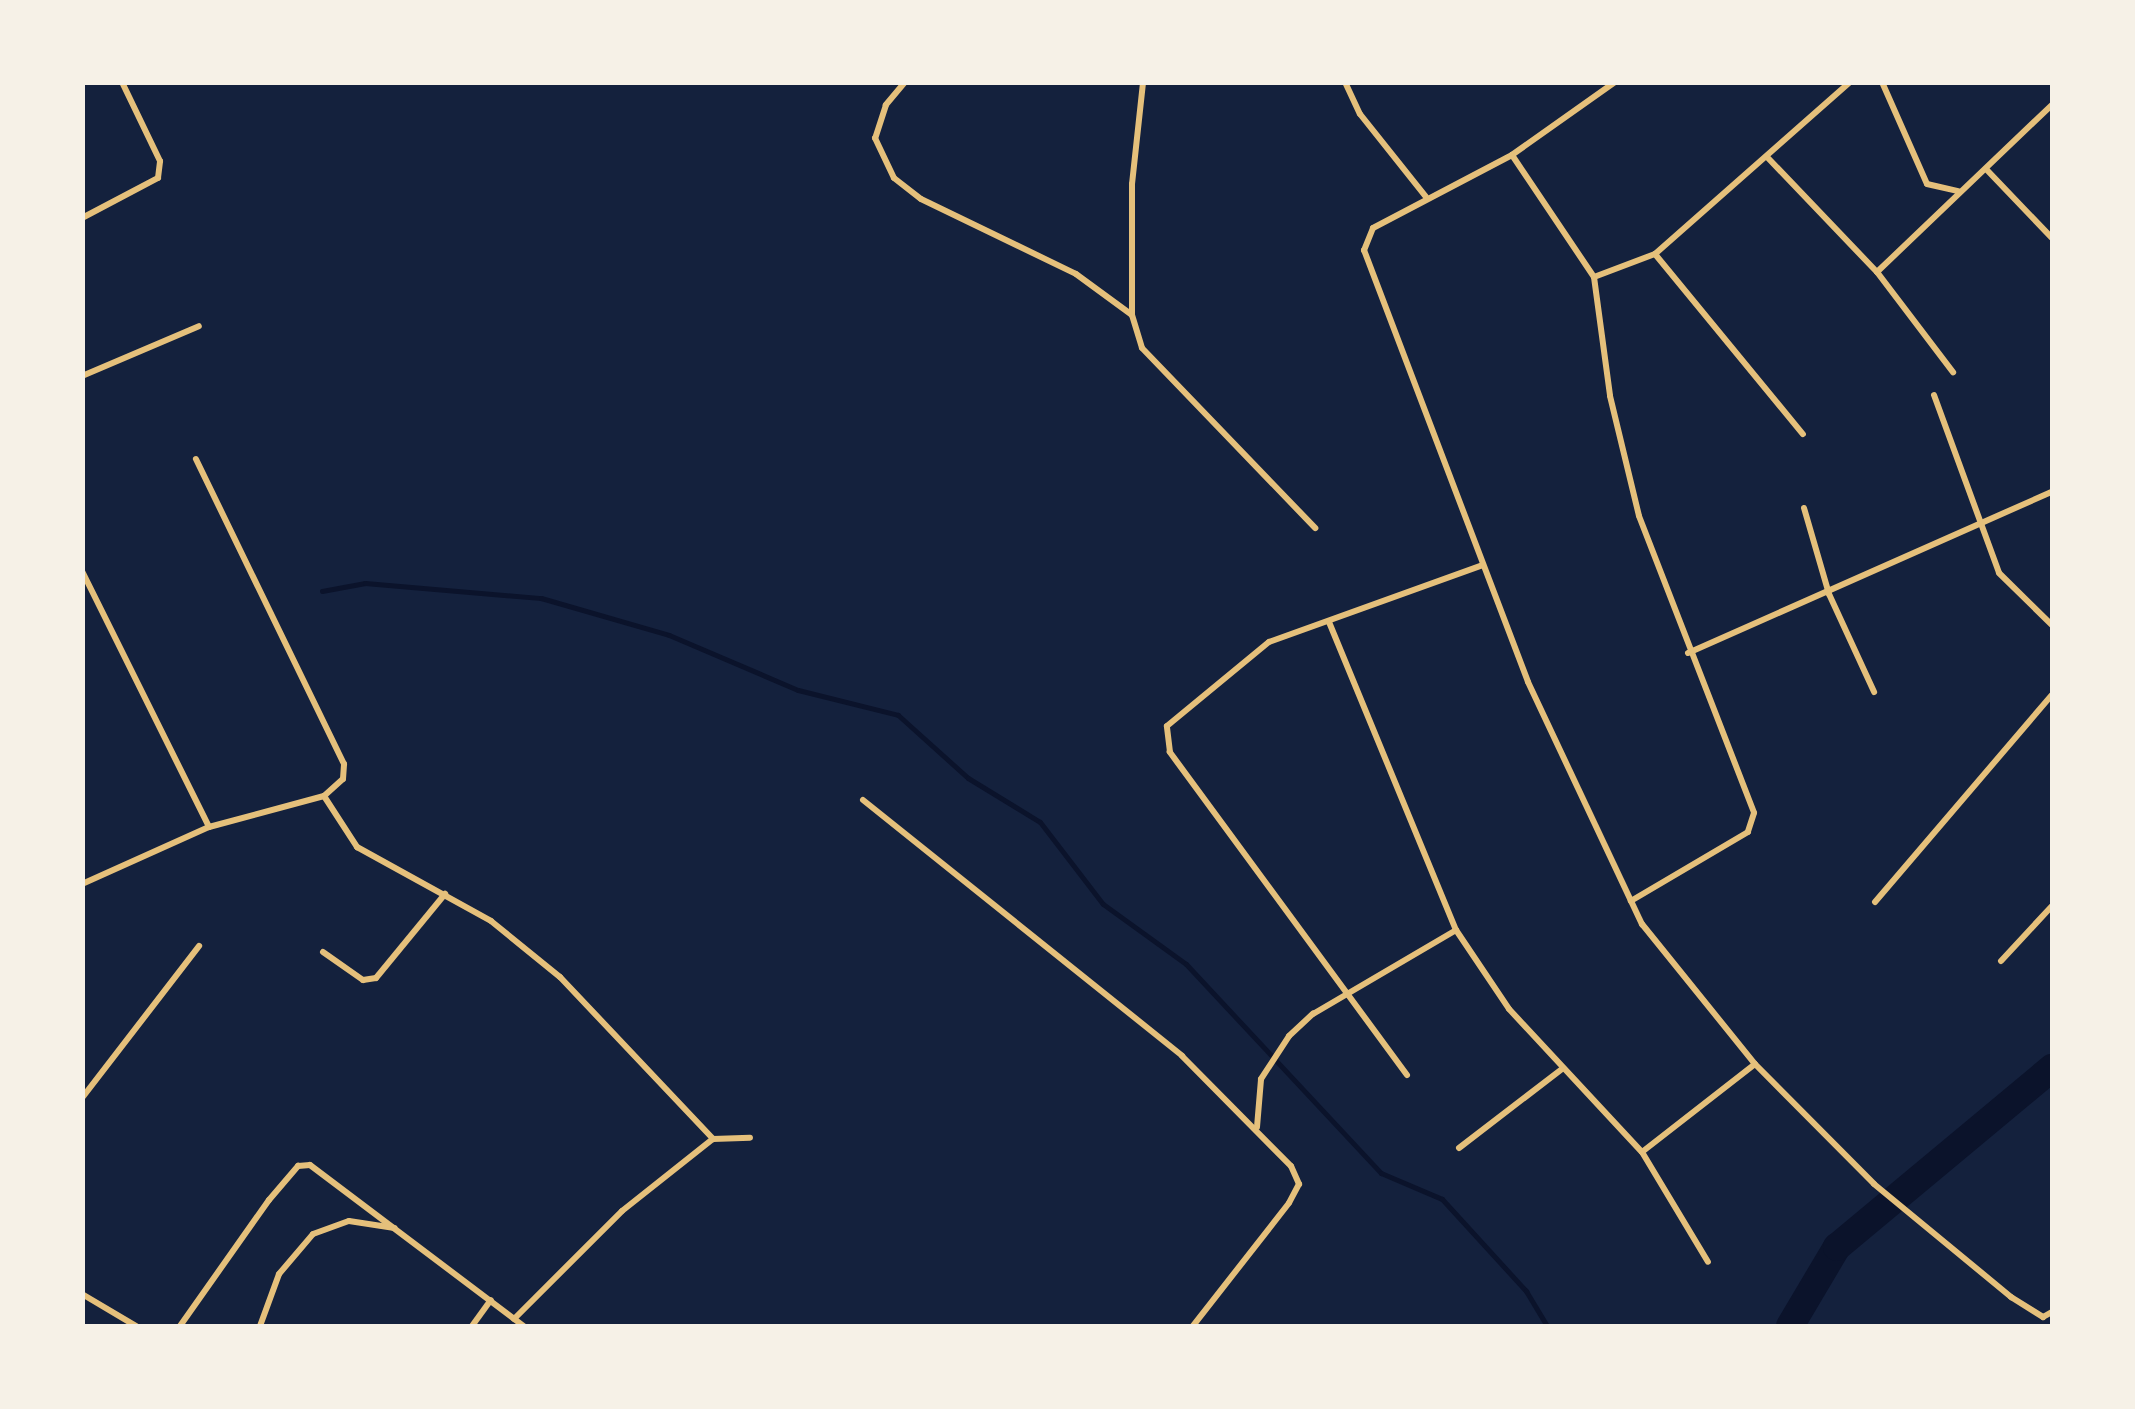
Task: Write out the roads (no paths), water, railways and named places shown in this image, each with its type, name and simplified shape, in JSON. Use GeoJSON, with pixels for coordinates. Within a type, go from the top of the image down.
{"type":"FeatureCollection","features":[{"type":"Feature","properties":{"kind":"street"},"geometry":{"type":"LineString","coordinates":[[82,218],[158,178],[160,161],[122,82]]}},
{"type":"Feature","properties":{"kind":"street"},"geometry":{"type":"LineString","coordinates":[[906,82],[886,105],[875,138],[894,178],[921,200],[1076,274],[1132,315]]}},
{"type":"Feature","properties":{"kind":"street"},"geometry":{"type":"LineString","coordinates":[[1144,82],[1132,184],[1132,315],[1142,348],[1316,528]]}},
{"type":"Feature","properties":{"kind":"street"},"geometry":{"type":"LineString","coordinates":[[1346,82],[1360,114],[1426,197]]}},
{"type":"Feature","properties":{"kind":"street"},"geometry":{"type":"LineString","coordinates":[[1616,82],[1512,154],[1373,228],[1364,250],[1544,718],[1656,946],[1756,1064],[1874,1184],[2011,1297],[2043,1317],[2052,1312]]}},
{"type":"Feature","properties":{"kind":"street"},"geometry":{"type":"LineString","coordinates":[[1594,278],[1655,254],[1850,82]]}},
{"type":"Feature","properties":{"kind":"street"},"geometry":{"type":"LineString","coordinates":[[1882,82],[1927,184],[1960,192]]}},
{"type":"Feature","properties":{"kind":"street"},"geometry":{"type":"LineString","coordinates":[[1877,272],[2052,105]]}},
{"type":"Feature","properties":{"kind":"street"},"geometry":{"type":"LineString","coordinates":[[1512,154],[1594,278],[1610,396],[1638,516],[1755,822],[1691,870],[1631,901]]}},
{"type":"Feature","properties":{"kind":"street"},"geometry":{"type":"LineString","coordinates":[[1768,158],[1877,272],[1953,372]]}},
{"type":"Feature","properties":{"kind":"street"},"geometry":{"type":"LineString","coordinates":[[1986,169],[2052,238]]}},
{"type":"Feature","properties":{"kind":"street"},"geometry":{"type":"LineString","coordinates":[[1655,254],[1803,434]]}},
{"type":"Feature","properties":{"kind":"street"},"geometry":{"type":"LineString","coordinates":[[82,376],[198,326]]}},
{"type":"Feature","properties":{"kind":"street"},"geometry":{"type":"LineString","coordinates":[[1934,395],[1999,573],[2052,625]]}},
{"type":"Feature","properties":{"kind":"street"},"geometry":{"type":"LineString","coordinates":[[82,884],[209,828],[324,796],[342,779],[344,764],[196,458]]}},
{"type":"Feature","properties":{"kind":"street"},"geometry":{"type":"LineString","coordinates":[[1688,654],[2052,492]]}},
{"type":"Feature","properties":{"kind":"street"},"geometry":{"type":"LineString","coordinates":[[1804,508],[1829,594],[1874,692]]}},
{"type":"Feature","properties":{"kind":"street"},"geometry":{"type":"LineString","coordinates":[[1407,1076],[1346,997],[1166,740],[1182,708],[1247,655],[1483,565]]}},
{"type":"Feature","properties":{"kind":"street"},"geometry":{"type":"LineString","coordinates":[[82,571],[209,828]]}},
{"type":"Feature","properties":{"kind":"street"},"geometry":{"type":"LineString","coordinates":[[1329,622],[1456,930],[1509,1009],[1642,1152],[1708,1262]]}},
{"type":"Feature","properties":{"kind":"street"},"geometry":{"type":"LineString","coordinates":[[1874,902],[2052,695]]}},
{"type":"Feature","properties":{"kind":"street"},"geometry":{"type":"LineString","coordinates":[[324,796],[357,847],[491,921],[560,978],[713,1139]]}},
{"type":"Feature","properties":{"kind":"street"},"geometry":{"type":"LineString","coordinates":[[863,800],[1111,996],[1257,1128],[1298,1184],[1193,1326]]}},
{"type":"Feature","properties":{"kind":"street"},"geometry":{"type":"LineString","coordinates":[[323,952],[363,980],[376,978],[446,894]]}},
{"type":"Feature","properties":{"kind":"street"},"geometry":{"type":"LineString","coordinates":[[2001,961],[2052,906]]}},
{"type":"Feature","properties":{"kind":"street"},"geometry":{"type":"LineString","coordinates":[[1257,1128],[1272,1054],[1313,1014],[1456,930]]}},
{"type":"Feature","properties":{"kind":"street"},"geometry":{"type":"LineString","coordinates":[[82,1098],[199,946]]}},
{"type":"Feature","properties":{"kind":"street"},"geometry":{"type":"LineString","coordinates":[[1642,1152],[1756,1064]]}},
{"type":"Feature","properties":{"kind":"street"},"geometry":{"type":"LineString","coordinates":[[1459,1148],[1562,1069]]}},
{"type":"Feature","properties":{"kind":"street"},"geometry":{"type":"LineString","coordinates":[[514,1320],[622,1211],[713,1139],[750,1138]]}},
{"type":"Feature","properties":{"kind":"street"},"geometry":{"type":"LineString","coordinates":[[180,1326],[298,1166],[322,1170],[524,1326]]}},
{"type":"Feature","properties":{"kind":"street"},"geometry":{"type":"LineString","coordinates":[[260,1326],[279,1274],[313,1234],[349,1221],[398,1230]]}},
{"type":"Feature","properties":{"kind":"street"},"geometry":{"type":"LineString","coordinates":[[82,1294],[136,1326]]}},
{"type":"Feature","properties":{"kind":"street"},"geometry":{"type":"LineString","coordinates":[[472,1326],[490,1300]]}},
{"type":"Feature","properties":{"kind":"waterway"},"geometry":{"type":"LineString","coordinates":[[322,591],[365,583],[541,598],[669,635],[798,690],[898,715],[968,778],[1040,822],[1103,904],[1186,964],[1381,1173],[1442,1199],[1526,1291],[1547,1326]]}},
{"type":"Feature","properties":{"kind":"waterway"},"geometry":{"type":"LineString","coordinates":[[1790,1326],[1837,1247],[2052,1068]]}}]}
